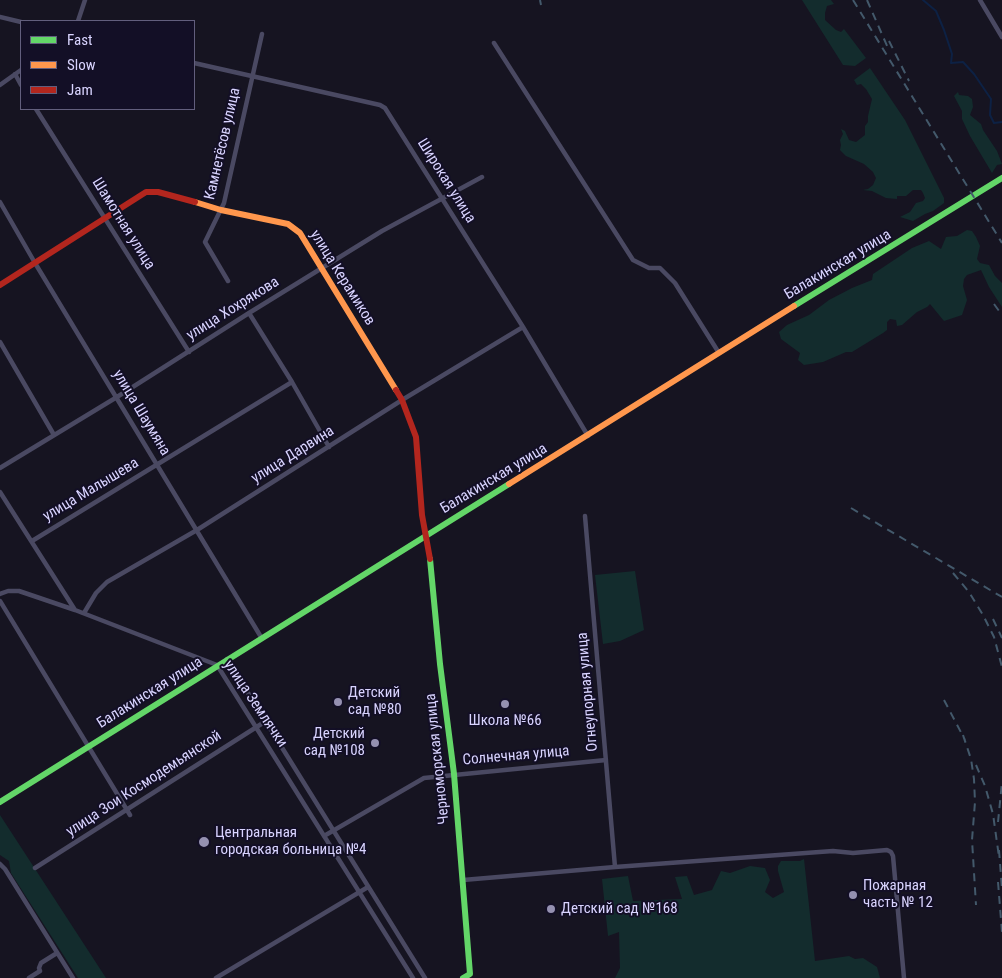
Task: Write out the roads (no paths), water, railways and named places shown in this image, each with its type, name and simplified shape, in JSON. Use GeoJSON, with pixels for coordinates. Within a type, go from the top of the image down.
{"type":"FeatureCollection","features":[{"type":"Feature","properties":{"kind":"main road","name":"Балакинская улица"},"geometry":{"type":"LineString","coordinates":[[0,802],[425,535],[588,436],[1002,178]]}},
{"type":"Feature","properties":{"kind":"main road","name":"улица Керамиков"},"geometry":{"type":"LineString","coordinates":[[0,285],[146,192],[158,192],[221,210],[288,224],[300,233],[402,400],[416,437],[425,535]]}},
{"type":"Feature","properties":{"kind":"main road","name":"Черноморская улица"},"geometry":{"type":"LineString","coordinates":[[425,535],[432,573],[440,664],[454,774],[470,974],[463,978]]}},
{"type":"Feature","properties":{"kind":"street"},"geometry":{"type":"LineString","coordinates":[[78,20],[85,0]]}},
{"type":"Feature","properties":{"kind":"street"},"geometry":{"type":"LineString","coordinates":[[980,0],[1002,37]]}},
{"type":"Feature","properties":{"kind":"street"},"geometry":{"type":"LineString","coordinates":[[0,17],[20,22]]}},
{"type":"Feature","properties":{"kind":"street","name":"Камнетёсов улица"},"geometry":{"type":"LineString","coordinates":[[228,281],[205,242],[221,210],[262,34]]}},
{"type":"Feature","properties":{"kind":"street"},"geometry":{"type":"LineString","coordinates":[[494,43],[633,260],[649,268],[660,268],[675,283],[719,353]]}},
{"type":"Feature","properties":{"kind":"street","name":"Широкая улица"},"geometry":{"type":"LineString","coordinates":[[195,63],[380,105],[385,108],[523,327],[588,436]]}},
{"type":"Feature","properties":{"kind":"street"},"geometry":{"type":"LineString","coordinates":[[0,85],[20,71]]}},
{"type":"Feature","properties":{"kind":"street"},"geometry":{"type":"LineString","coordinates":[[15,74],[20,83]]}},
{"type":"Feature","properties":{"kind":"street","name":"Шамотная улица"},"geometry":{"type":"LineString","coordinates":[[37,110],[189,352]]}},
{"type":"Feature","properties":{"kind":"street","name":"улица Хохрякова"},"geometry":{"type":"LineString","coordinates":[[0,468],[382,231],[482,177]]}},
{"type":"Feature","properties":{"kind":"street","name":"улица Шаумяна"},"geometry":{"type":"LineString","coordinates":[[0,202],[262,637]]}},
{"type":"Feature","properties":{"kind":"street"},"geometry":{"type":"LineString","coordinates":[[249,313],[330,447]]}},
{"type":"Feature","properties":{"kind":"street","name":"улица Дарвина"},"geometry":{"type":"LineString","coordinates":[[84,614],[96,593],[108,582],[197,530],[402,400],[523,327]]}},
{"type":"Feature","properties":{"kind":"street"},"geometry":{"type":"LineString","coordinates":[[0,342],[54,435]]}},
{"type":"Feature","properties":{"kind":"street","name":"улица Малышева"},"geometry":{"type":"LineString","coordinates":[[32,540],[292,382]]}},
{"type":"Feature","properties":{"kind":"street"},"geometry":{"type":"LineString","coordinates":[[0,492],[75,610]]}},
{"type":"Feature","properties":{"kind":"street","name":"Огнеупорная улица"},"geometry":{"type":"LineString","coordinates":[[585,516],[615,867]]}},
{"type":"Feature","properties":{"kind":"street"},"geometry":{"type":"LineString","coordinates":[[0,594],[8,591],[19,591],[75,610]]}},
{"type":"Feature","properties":{"kind":"street"},"geometry":{"type":"LineString","coordinates":[[0,601],[128,813]]}},
{"type":"Feature","properties":{"kind":"street","name":"улица Землячки"},"geometry":{"type":"LineString","coordinates":[[75,610],[217,665],[413,978]]}},
{"type":"Feature","properties":{"kind":"street","name":"улица Землячки"},"geometry":{"type":"LineString","coordinates":[[227,659],[425,978]]}},
{"type":"Feature","properties":{"kind":"street","name":"улица Зои Космодемьянской"},"geometry":{"type":"LineString","coordinates":[[35,868],[128,813],[266,721]]}},
{"type":"Feature","properties":{"kind":"street","name":"Солнечная улица"},"geometry":{"type":"LineString","coordinates":[[324,836],[424,778],[606,760]]}},
{"type":"Feature","properties":{"kind":"street"},"geometry":{"type":"LineString","coordinates":[[463,880],[838,851],[887,850],[893,856],[904,978]]}},
{"type":"Feature","properties":{"kind":"street"},"geometry":{"type":"LineString","coordinates":[[0,864],[5,869],[73,978]]}},
{"type":"Feature","properties":{"kind":"street"},"geometry":{"type":"LineString","coordinates":[[216,978],[368,887]]}},
{"type":"Feature","properties":{"kind":"street"},"geometry":{"type":"LineString","coordinates":[[29,978],[40,971],[41,963],[57,953]]}},
{"type":"Feature","properties":{"kind":"waterway"},"geometry":{"type":"LineString","coordinates":[[923,0],[936,11],[952,54],[951,63],[963,62],[974,74],[991,99],[990,115],[994,123],[1002,122]]}},
{"type":"Feature","properties":{"kind":"railway"},"geometry":{"type":"LineString","coordinates":[[540,0],[541,5]]}},
{"type":"Feature","properties":{"kind":"railway"},"geometry":{"type":"LineString","coordinates":[[853,0],[1002,243]]}},
{"type":"Feature","properties":{"kind":"railway"},"geometry":{"type":"LineString","coordinates":[[867,0],[888,48]]}},
{"type":"Feature","properties":{"kind":"railway"},"geometry":{"type":"LineString","coordinates":[[889,41],[909,81]]}},
{"type":"Feature","properties":{"kind":"railway"},"geometry":{"type":"LineString","coordinates":[[994,304],[1002,315]]}},
{"type":"Feature","properties":{"kind":"railway"},"geometry":{"type":"LineString","coordinates":[[851,508],[1002,597]]}},
{"type":"Feature","properties":{"kind":"railway"},"geometry":{"type":"LineString","coordinates":[[953,573],[969,592],[983,615],[994,637],[1002,667]]}},
{"type":"Feature","properties":{"kind":"railway"},"geometry":{"type":"LineString","coordinates":[[993,619],[1002,638]]}},
{"type":"Feature","properties":{"kind":"railway"},"geometry":{"type":"LineString","coordinates":[[944,700],[965,740]]}},
{"type":"Feature","properties":{"kind":"railway"},"geometry":{"type":"LineString","coordinates":[[963,735],[971,759],[974,779],[975,802],[972,840],[976,905]]}},
{"type":"Feature","properties":{"kind":"railway"},"geometry":{"type":"LineString","coordinates":[[976,765],[985,786],[993,814],[999,857]]}},
{"type":"Feature","properties":{"kind":"railway"},"geometry":{"type":"LineString","coordinates":[[998,822],[1002,782]]}},
{"type":"Feature","properties":{"kind":"railway"},"geometry":{"type":"LineString","coordinates":[[999,850],[1002,889]]}},
{"type":"Feature","properties":{"kind":"railway"},"geometry":{"type":"LineString","coordinates":[[998,882],[1002,932]]}},
{"type":"Feature","properties":{"kind":"place","name":"Детский сад №80"},"geometry":{"type":"Point","coordinates":[338,702]}},
{"type":"Feature","properties":{"kind":"place","name":"Школа №66"},"geometry":{"type":"Point","coordinates":[505,704]}},
{"type":"Feature","properties":{"kind":"place","name":"Детский сад №108"},"geometry":{"type":"Point","coordinates":[375,743]}},
{"type":"Feature","properties":{"kind":"place","name":"Центральная городская больница №4"},"geometry":{"type":"Point","coordinates":[204,842]}},
{"type":"Feature","properties":{"kind":"place","name":"Пожарная часть № 12"},"geometry":{"type":"Point","coordinates":[853,895]}},
{"type":"Feature","properties":{"kind":"place","name":"Детский сад №168"},"geometry":{"type":"Point","coordinates":[551,909]}}]}
